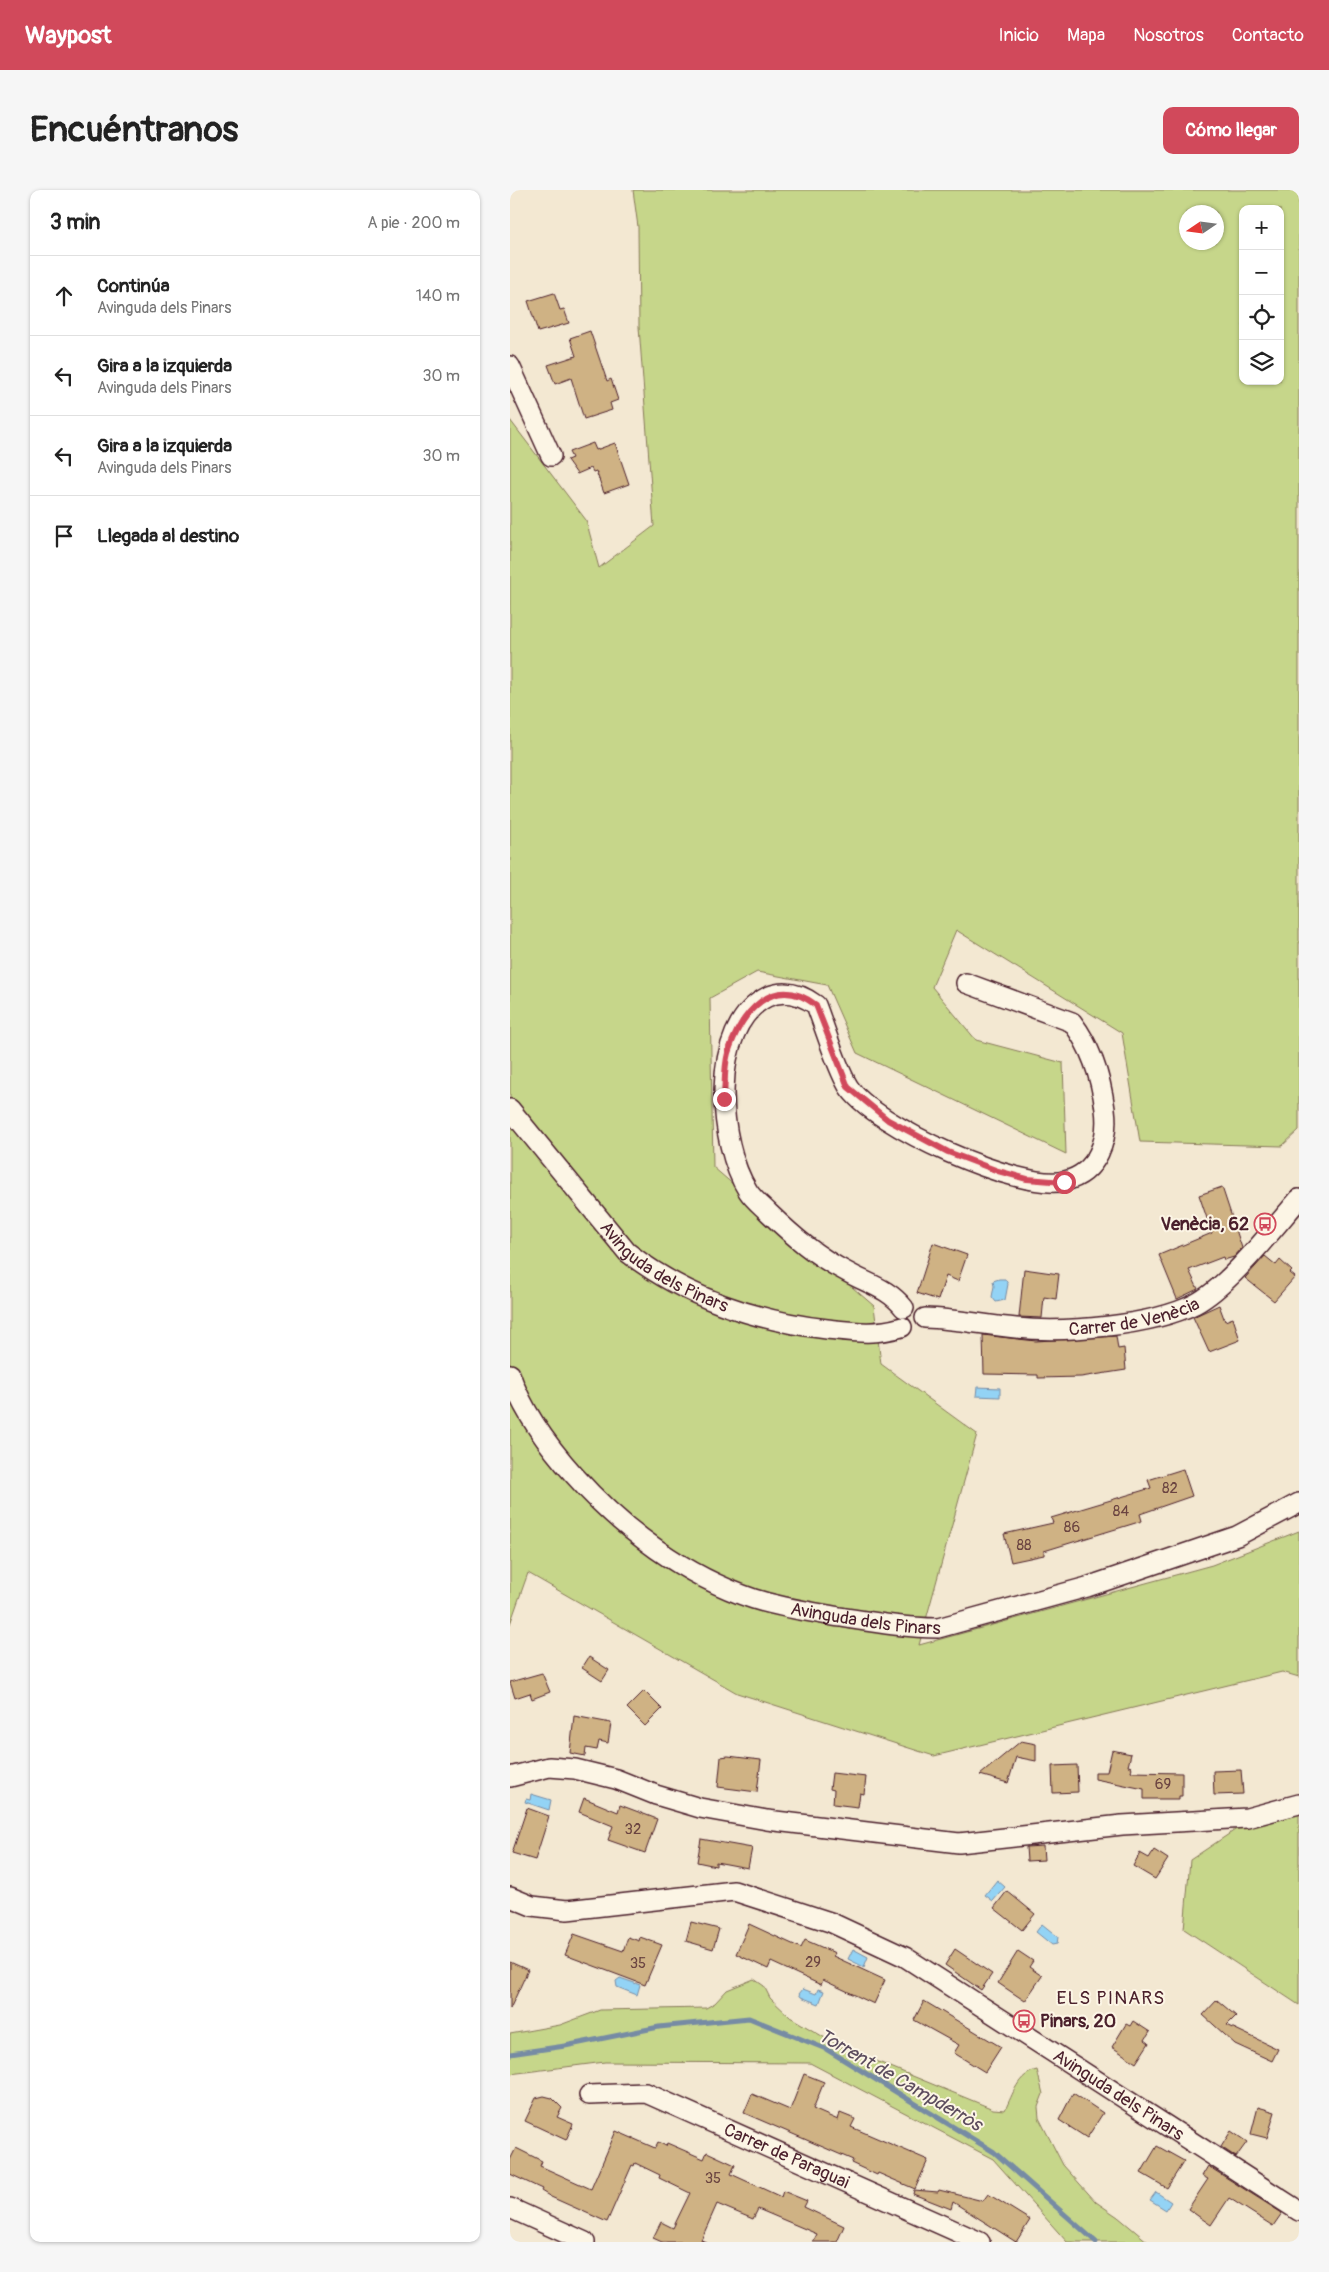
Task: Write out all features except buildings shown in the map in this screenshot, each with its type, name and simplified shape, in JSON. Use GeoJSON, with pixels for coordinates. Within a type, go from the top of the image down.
{"type":"FeatureCollection","features":[{"type":"Feature","properties":{"kind":"street"},"geometry":{"type":"LineString","coordinates":[[510,366],[551,456]]}},
{"type":"Feature","properties":{"kind":"street"},"geometry":{"type":"LineString","coordinates":[[904,1308],[882,1288],[845,1271],[800,1244],[749,1193],[735,1168],[725,1122],[724,1099],[728,1055],[738,1028],[762,1000],[774,994],[791,992],[805,996],[816,1005],[848,1087],[888,1120],[948,1152],[998,1171],[1046,1182],[1064,1182],[1078,1177],[1096,1160],[1103,1148],[1106,1123],[1104,1103],[1091,1054],[1081,1034],[1072,1022],[966,983]]}},
{"type":"Feature","properties":{"kind":"street","name":"Avinguda dels Pinars"},"geometry":{"type":"LineString","coordinates":[[510,1109],[628,1252],[650,1270],[674,1283],[743,1312],[800,1326],[882,1333],[902,1327]]}},
{"type":"Feature","properties":{"kind":"street","name":"Carrer de Venècia"},"geometry":{"type":"LineString","coordinates":[[925,1318],[954,1319],[1018,1328],[1046,1329],[1159,1317],[1196,1303],[1224,1282],[1299,1199]]}},
{"type":"Feature","properties":{"kind":"street"},"geometry":{"type":"LineString","coordinates":[[911,1305],[919,1307],[925,1318],[922,1326],[914,1331],[902,1327],[899,1318],[904,1308],[911,1305]]}},
{"type":"Feature","properties":{"kind":"street","name":"Avinguda dels Pinars"},"geometry":{"type":"LineString","coordinates":[[510,1374],[524,1405],[561,1461],[611,1515],[646,1542],[702,1576],[753,1598],[777,1605],[843,1617],[918,1628],[938,1628],[1087,1587],[1237,1536],[1299,1503]]}},
{"type":"Feature","properties":{"kind":"street"},"geometry":{"type":"LineString","coordinates":[[510,1777],[549,1767],[575,1769],[616,1779],[656,1795],[710,1809],[767,1820],[960,1842],[1122,1825],[1247,1818],[1299,1804]]}},
{"type":"Feature","properties":{"kind":"street","name":"Avinguda dels Pinars"},"geometry":{"type":"LineString","coordinates":[[510,1897],[532,1906],[566,1910],[734,1891],[830,1922],[905,1957],[1299,2211]]}},
{"type":"Feature","properties":{"kind":"street","name":"Carrer de Paraguai"},"geometry":{"type":"LineString","coordinates":[[589,2095],[646,2093],[980,2242]]}},
{"type":"Feature","properties":{"kind":"street"},"geometry":{"type":"LineString","coordinates":[[510,2208],[585,2242]]}},
{"type":"Feature","properties":{"kind":"green space"},"geometry":{"type":"Polygon","coordinates":[[[633,190],[1299,190],[1299,1130],[1282,1146],[1140,1142],[1122,1033],[956,930],[932,987],[976,1040],[1063,1063],[1066,1154],[857,1053],[827,985],[757,972],[710,998],[713,1167],[874,1306],[881,1364],[977,1434],[919,1645],[1212,1565],[1299,1531],[1299,1677],[1282,1672],[934,1756],[737,1693],[528,1573],[510,1624],[510,420],[586,520],[599,568],[654,526],[639,327],[638,227],[633,190]]]}},
{"type":"Feature","properties":{"kind":"green space"},"geometry":{"type":"Polygon","coordinates":[[[1299,1812],[1299,2005],[1184,1929],[1190,1860],[1241,1826],[1299,1812]]]}},
{"type":"Feature","properties":{"kind":"green space"},"geometry":{"type":"Polygon","coordinates":[[[754,1979],[764,1986],[770,1998],[790,2017],[837,2045],[993,2109],[1005,2110],[1021,2080],[1030,2072],[1037,2070],[1043,2094],[1038,2107],[1039,2118],[1063,2165],[1096,2202],[1118,2217],[1148,2242],[1067,2242],[993,2159],[810,2063],[605,2062],[510,2074],[510,2034],[560,2025],[600,2010],[706,2008],[715,2003],[727,1990],[754,1979]]]}},
{"type":"Feature","properties":{"kind":"water"},"geometry":{"type":"Polygon","coordinates":[[[1005,1279],[1008,1284],[1005,1300],[996,1302],[992,1297],[993,1281],[1005,1279]]]}},
{"type":"Feature","properties":{"kind":"water"},"geometry":{"type":"Polygon","coordinates":[[[977,1387],[1000,1388],[1000,1397],[976,1396],[977,1387]]]}},
{"type":"Feature","properties":{"kind":"water"},"geometry":{"type":"Polygon","coordinates":[[[531,1794],[551,1800],[549,1810],[525,1802],[526,1799],[530,1800],[531,1794]]]}},
{"type":"Feature","properties":{"kind":"water"},"geometry":{"type":"Polygon","coordinates":[[[997,1880],[1005,1887],[993,1901],[985,1895],[997,1880]]]}},
{"type":"Feature","properties":{"kind":"water"},"geometry":{"type":"Polygon","coordinates":[[[1042,1924],[1058,1937],[1057,1944],[1052,1945],[1036,1932],[1042,1924]]]}},
{"type":"Feature","properties":{"kind":"water"},"geometry":{"type":"Polygon","coordinates":[[[853,1949],[868,1957],[864,1967],[848,1959],[853,1949]]]}},
{"type":"Feature","properties":{"kind":"water"},"geometry":{"type":"Polygon","coordinates":[[[620,1978],[640,1985],[637,1995],[617,1987],[616,1981],[620,1978]]]}},
{"type":"Feature","properties":{"kind":"water"},"geometry":{"type":"Polygon","coordinates":[[[803,1989],[816,1994],[818,1989],[824,1991],[819,2004],[801,1997],[799,1994],[803,1989]]]}},
{"type":"Feature","properties":{"kind":"water"},"geometry":{"type":"Polygon","coordinates":[[[1156,2192],[1171,2202],[1166,2210],[1150,2200],[1156,2192]]]}},
{"type":"Feature","properties":{"kind":"waterway","name":"Torrent de Campderròs"},"geometry":{"type":"LineString","coordinates":[[510,2054],[565,2046],[659,2027],[749,2018],[826,2049],[994,2152],[1096,2242]]}},
{"type":"Feature","properties":{"kind":"place","name":"Venècia, 62"},"geometry":{"type":"Point","coordinates":[1265,1224]}},
{"type":"Feature","properties":{"kind":"place","name":"Pinars, 20"},"geometry":{"type":"Point","coordinates":[1024,2021]}},
{"type":"Feature","properties":{"kind":"district","name":"ELS PINARS"},"geometry":{"type":"Point","coordinates":[1111,1998]}},
{"type":"Feature","properties":{"kind":"route"},"geometry":{"type":"LineString","coordinates":[[724,1099],[728,1055],[738,1028],[752,1009],[762,1000],[774,994],[791,992],[805,996],[816,1005],[848,1087],[888,1120],[916,1137],[948,1152],[998,1171],[1027,1179],[1064,1182]]}}]}
